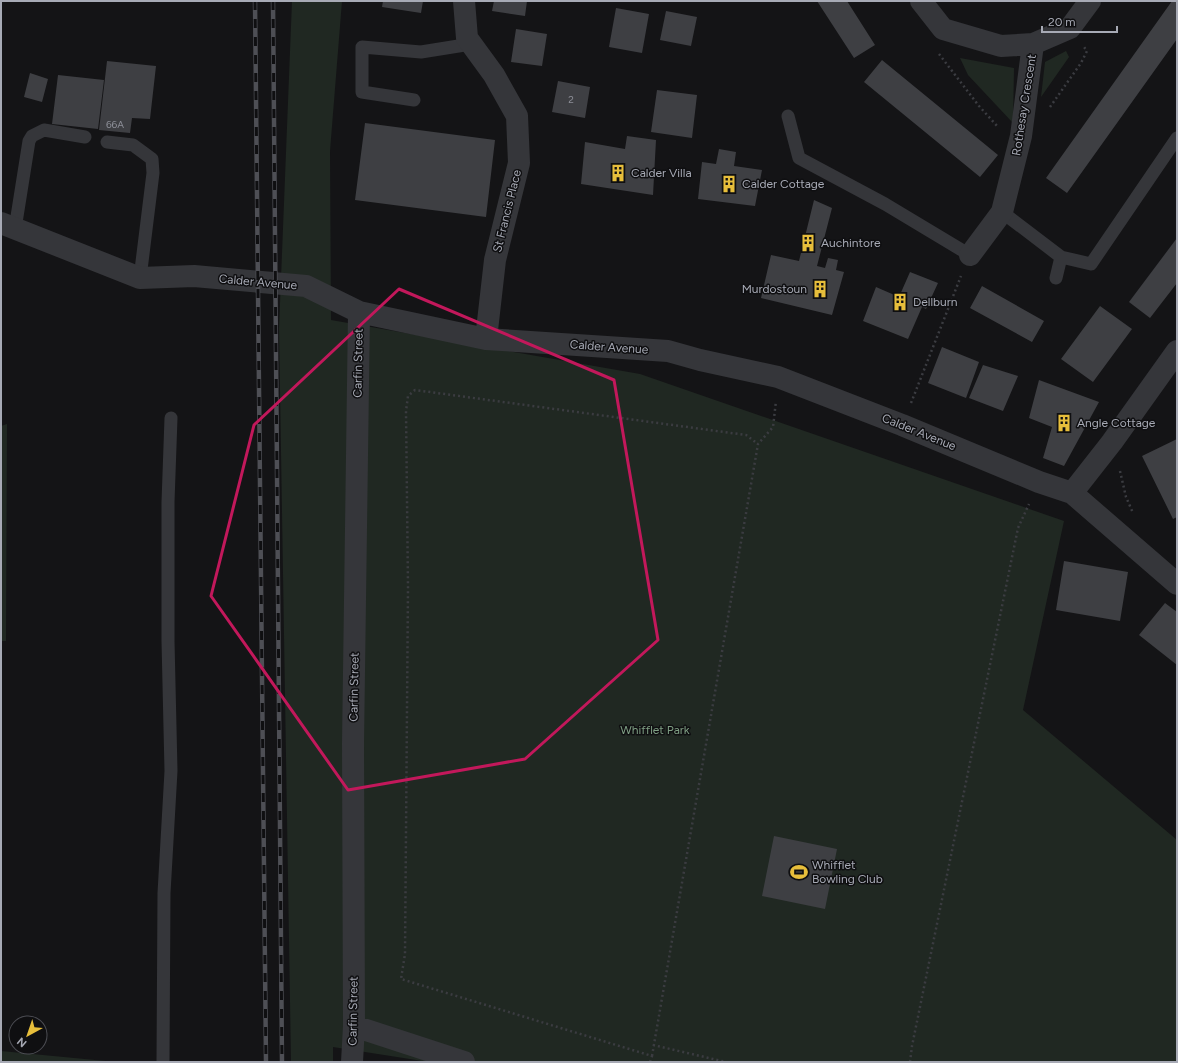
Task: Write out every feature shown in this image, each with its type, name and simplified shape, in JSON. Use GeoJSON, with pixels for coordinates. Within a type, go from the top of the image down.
{"type":"FeatureCollection","features":[{"type":"Feature","properties":{"kind":"street","name":"St Francis Place"},"geometry":{"type":"LineString","coordinates":[[464,1],[467,38],[494,75],[517,116],[519,163],[495,260],[486,339]]}},
{"type":"Feature","properties":{"kind":"street","name":"Rothesay Crescent"},"geometry":{"type":"LineString","coordinates":[[921,1],[943,29],[976,40],[1001,46],[1033,44],[1070,28]]}},
{"type":"Feature","properties":{"kind":"street"},"geometry":{"type":"LineString","coordinates":[[1070,28],[1090,1]]}},
{"type":"Feature","properties":{"kind":"street","name":"Rothesay Crescent"},"geometry":{"type":"LineString","coordinates":[[970,255],[1002,212],[1021,136],[1033,44]]}},
{"type":"Feature","properties":{"kind":"street","name":"Calder Avenue"},"geometry":{"type":"LineString","coordinates":[[8,226],[140,278],[194,276],[306,286],[359,312],[486,339],[668,351],[700,360],[778,377],[902,425],[1039,482],[1072,493],[1177,584]]}},
{"type":"Feature","properties":{"kind":"street","name":"Carfin Street"},"geometry":{"type":"LineString","coordinates":[[352,1062],[354,1026],[353,744],[359,312]]}},
{"type":"Feature","properties":{"kind":"street"},"geometry":{"type":"LineString","coordinates":[[1072,493],[1112,442],[1177,352]]}},
{"type":"Feature","properties":{"kind":"street"},"geometry":{"type":"LineString","coordinates":[[354,1026],[464,1062]]}},
{"type":"Feature","properties":{"kind":"lane"},"geometry":{"type":"LineString","coordinates":[[414,100],[362,92],[362,47],[421,52],[471,44]]}},
{"type":"Feature","properties":{"kind":"lane"},"geometry":{"type":"LineString","coordinates":[[788,116],[798,158],[885,204],[970,255]]}},
{"type":"Feature","properties":{"kind":"lane"},"geometry":{"type":"LineString","coordinates":[[8,226],[29,141],[32,136],[44,130],[86,137]]}},
{"type":"Feature","properties":{"kind":"lane"},"geometry":{"type":"LineString","coordinates":[[1002,212],[1061,257],[1092,264],[1177,138]]}},
{"type":"Feature","properties":{"kind":"lane"},"geometry":{"type":"LineString","coordinates":[[107,142],[133,145],[152,159],[153,173],[140,278]]}},
{"type":"Feature","properties":{"kind":"lane"},"geometry":{"type":"LineString","coordinates":[[1056,278],[1061,257]]}},
{"type":"Feature","properties":{"kind":"lane"},"geometry":{"type":"LineString","coordinates":[[163,1062],[164,893],[171,771],[168,595],[168,502],[171,418]]}},
{"type":"Feature","properties":{"kind":"path"},"geometry":{"type":"LineString","coordinates":[[934,18],[932,44],[979,106],[1012,142],[1017,156]]}},
{"type":"Feature","properties":{"kind":"path"},"geometry":{"type":"LineString","coordinates":[[1047,111],[1081,63],[1087,51],[1070,28]]}},
{"type":"Feature","properties":{"kind":"path"},"geometry":{"type":"LineString","coordinates":[[902,425],[970,255]]}},
{"type":"Feature","properties":{"kind":"path"},"geometry":{"type":"LineString","coordinates":[[650,1062],[758,444],[773,427],[778,377]]}},
{"type":"Feature","properties":{"kind":"path"},"geometry":{"type":"LineString","coordinates":[[652,1056],[401,979],[405,938],[408,587],[406,411],[408,396],[415,390],[746,435],[758,444]]}},
{"type":"Feature","properties":{"kind":"path"},"geometry":{"type":"LineString","coordinates":[[1112,442],[1118,453],[1118,461],[1126,497],[1134,516]]}},
{"type":"Feature","properties":{"kind":"path"},"geometry":{"type":"LineString","coordinates":[[910,1062],[912,1046],[1018,528],[1039,482]]}},
{"type":"Feature","properties":{"kind":"path"},"geometry":{"type":"LineString","coordinates":[[653,1045],[726,1062]]}},
{"type":"Feature","properties":{"kind":"highlighted area"},"geometry":{"type":"Polygon","coordinates":[[[399,289],[614,380],[658,640],[525,759],[348,790],[211,596],[254,425],[399,289]]]}},
{"type":"Feature","properties":{"kind":"green space","name":"Whifflet Park"},"geometry":{"type":"Polygon","coordinates":[[[292,1],[342,1],[330,151],[331,320],[640,374],[1064,521],[1023,710],[1177,840],[1177,1062],[429,1062],[333,1047],[333,1062],[291,1062],[279,329],[292,1]]]}},
{"type":"Feature","properties":{"kind":"green space"},"geometry":{"type":"Polygon","coordinates":[[[1066,51],[1069,57],[1041,97],[1045,62],[1066,51]]]}},
{"type":"Feature","properties":{"kind":"green space"},"geometry":{"type":"Polygon","coordinates":[[[960,58],[1014,68],[1013,123],[968,75],[960,58]]]}},
{"type":"Feature","properties":{"kind":"green space"},"geometry":{"type":"Polygon","coordinates":[[[7,424],[6,641],[1,641],[1,426],[7,424]]]}},
{"type":"Feature","properties":{"kind":"green space"},"geometry":{"type":"Polygon","coordinates":[[[1,1051],[8,1052],[8,1055],[43,1055],[116,1062],[1,1062],[1,1051]]]}},
{"type":"Feature","properties":{"kind":"building"},"geometry":{"type":"Polygon","coordinates":[[[383,1],[423,1],[421,13],[382,7],[383,1]]]}},
{"type":"Feature","properties":{"kind":"building"},"geometry":{"type":"Polygon","coordinates":[[[494,1],[527,1],[525,16],[492,11],[494,1]]]}},
{"type":"Feature","properties":{"kind":"building"},"geometry":{"type":"Polygon","coordinates":[[[817,1],[847,1],[875,45],[854,58],[817,1]]]}},
{"type":"Feature","properties":{"kind":"building"},"geometry":{"type":"Polygon","coordinates":[[[1172,1],[1177,1],[1177,39],[1067,193],[1046,178],[1172,1]]]}},
{"type":"Feature","properties":{"kind":"building"},"geometry":{"type":"Polygon","coordinates":[[[616,8],[649,14],[642,53],[609,47],[616,8]]]}},
{"type":"Feature","properties":{"kind":"building"},"geometry":{"type":"Polygon","coordinates":[[[666,11],[697,17],[691,46],[660,40],[666,11]]]}},
{"type":"Feature","properties":{"kind":"building"},"geometry":{"type":"Polygon","coordinates":[[[516,29],[547,34],[542,66],[511,62],[516,29]]]}},
{"type":"Feature","properties":{"kind":"building"},"geometry":{"type":"Polygon","coordinates":[[[882,60],[998,155],[980,177],[864,82],[882,60]]]}},
{"type":"Feature","properties":{"kind":"building"},"geometry":{"type":"Polygon","coordinates":[[[107,61],[156,66],[150,119],[132,118],[130,133],[99,130],[107,61]]]}},
{"type":"Feature","properties":{"kind":"building"},"geometry":{"type":"Polygon","coordinates":[[[30,73],[48,79],[42,102],[24,97],[30,73]]]}},
{"type":"Feature","properties":{"kind":"building"},"geometry":{"type":"Polygon","coordinates":[[[58,75],[104,80],[98,129],[52,124],[58,75]]]}},
{"type":"Feature","properties":{"kind":"building"},"geometry":{"type":"Polygon","coordinates":[[[558,81],[590,87],[585,118],[552,112],[558,81]]]}},
{"type":"Feature","properties":{"kind":"building"},"geometry":{"type":"Polygon","coordinates":[[[657,90],[697,95],[692,138],[651,132],[657,90]]]}},
{"type":"Feature","properties":{"kind":"building"},"geometry":{"type":"Polygon","coordinates":[[[365,123],[495,140],[486,217],[355,200],[365,123]]]}},
{"type":"Feature","properties":{"kind":"building","name":"Calder Villa"},"geometry":{"type":"Polygon","coordinates":[[[627,136],[656,140],[653,195],[581,184],[585,142],[625,149],[627,136]]]}},
{"type":"Feature","properties":{"kind":"building","name":"Calder Cottage"},"geometry":{"type":"Polygon","coordinates":[[[719,149],[736,152],[734,166],[762,170],[755,206],[698,199],[702,162],[716,164],[719,149]]]}},
{"type":"Feature","properties":{"kind":"building"},"geometry":{"type":"Polygon","coordinates":[[[814,200],[832,208],[817,266],[825,268],[828,258],[838,260],[836,270],[844,272],[832,315],[761,298],[771,255],[799,261],[814,200]]]}},
{"type":"Feature","properties":{"kind":"building"},"geometry":{"type":"Polygon","coordinates":[[[1177,238],[1177,283],[1150,318],[1129,302],[1177,238]]]}},
{"type":"Feature","properties":{"kind":"building","name":"Dellburn"},"geometry":{"type":"Polygon","coordinates":[[[910,272],[938,283],[926,309],[922,307],[908,339],[863,321],[876,287],[899,297],[910,272]]]}},
{"type":"Feature","properties":{"kind":"building"},"geometry":{"type":"Polygon","coordinates":[[[982,286],[1044,321],[1032,342],[970,308],[982,286]]]}},
{"type":"Feature","properties":{"kind":"building"},"geometry":{"type":"Polygon","coordinates":[[[1100,306],[1132,329],[1093,382],[1061,359],[1100,306]]]}},
{"type":"Feature","properties":{"kind":"building"},"geometry":{"type":"Polygon","coordinates":[[[942,347],[979,362],[966,398],[928,383],[942,347]]]}},
{"type":"Feature","properties":{"kind":"building"},"geometry":{"type":"Polygon","coordinates":[[[983,365],[1018,376],[1003,411],[969,398],[983,365]]]}},
{"type":"Feature","properties":{"kind":"building","name":"Angle Cottage"},"geometry":{"type":"Polygon","coordinates":[[[1039,380],[1099,402],[1064,466],[1043,458],[1052,427],[1029,418],[1039,380]]]}},
{"type":"Feature","properties":{"kind":"building"},"geometry":{"type":"Polygon","coordinates":[[[1177,439],[1177,517],[1173,519],[1142,456],[1177,439]]]}},
{"type":"Feature","properties":{"kind":"building"},"geometry":{"type":"Polygon","coordinates":[[[1064,561],[1128,572],[1120,621],[1056,610],[1064,561]]]}},
{"type":"Feature","properties":{"kind":"building"},"geometry":{"type":"Polygon","coordinates":[[[1165,603],[1177,612],[1177,665],[1139,635],[1165,603]]]}},
{"type":"Feature","properties":{"kind":"building","name":"Whifflet Bowling Club"},"geometry":{"type":"Polygon","coordinates":[[[774,836],[837,849],[825,909],[762,896],[774,836]]]}},
{"type":"Feature","properties":{"kind":"railway"},"geometry":{"type":"LineString","coordinates":[[255,1],[266,1062]]}},
{"type":"Feature","properties":{"kind":"railway"},"geometry":{"type":"LineString","coordinates":[[273,1],[282,1062]]}},
{"type":"Feature","properties":{"kind":"place","name":"Calder Villa"},"geometry":{"type":"Point","coordinates":[618,173]}},
{"type":"Feature","properties":{"kind":"place","name":"Calder Cottage"},"geometry":{"type":"Point","coordinates":[729,184]}},
{"type":"Feature","properties":{"kind":"place","name":"Auchintore"},"geometry":{"type":"Point","coordinates":[808,243]}},
{"type":"Feature","properties":{"kind":"place","name":"Murdostoun"},"geometry":{"type":"Point","coordinates":[820,289]}},
{"type":"Feature","properties":{"kind":"place","name":"Dellburn"},"geometry":{"type":"Point","coordinates":[900,302]}},
{"type":"Feature","properties":{"kind":"place","name":"Angle Cottage"},"geometry":{"type":"Point","coordinates":[1064,423]}},
{"type":"Feature","properties":{"kind":"place","name":"Whifflet Bowling Club"},"geometry":{"type":"Point","coordinates":[799,872]}}]}
